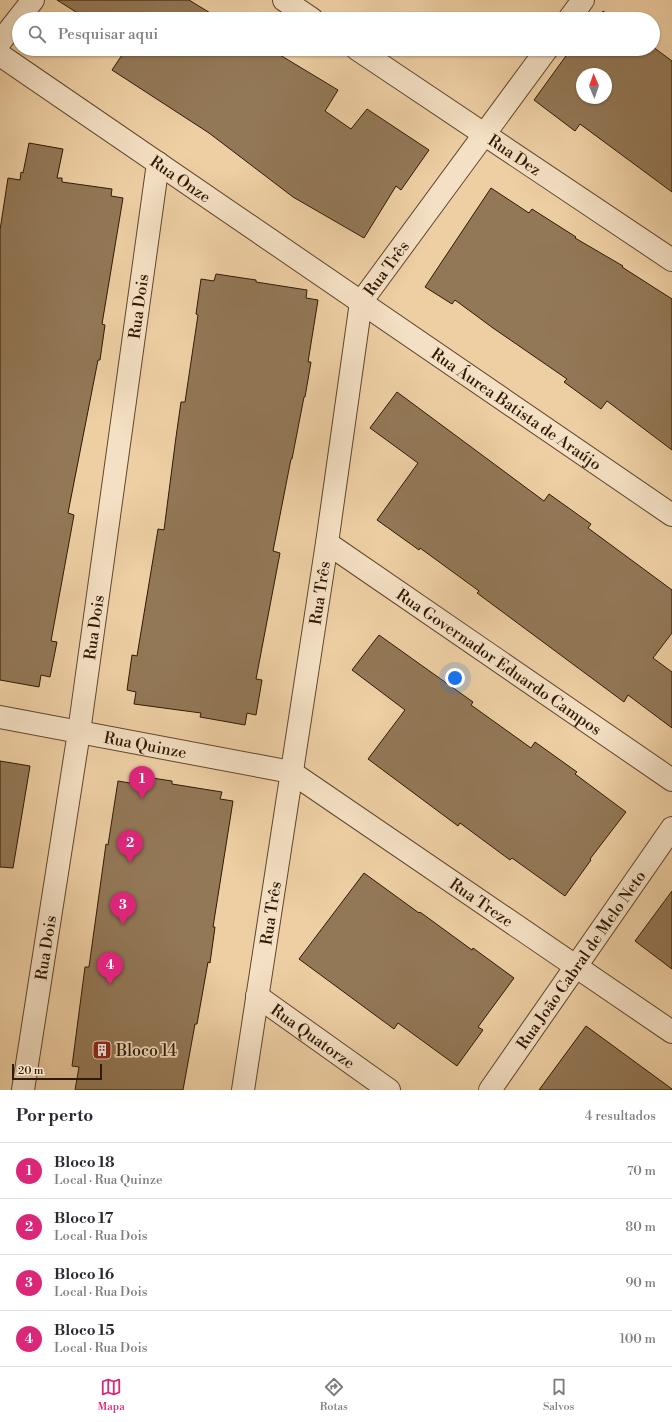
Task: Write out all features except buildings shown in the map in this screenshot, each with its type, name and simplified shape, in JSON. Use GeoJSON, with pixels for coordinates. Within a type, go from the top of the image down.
{"type":"FeatureCollection","features":[{"type":"Feature","properties":{"kind":"street"},"geometry":{"type":"LineString","coordinates":[[24,12],[33,0]]}},
{"type":"Feature","properties":{"kind":"street"},"geometry":{"type":"LineString","coordinates":[[284,0],[302,12]]}},
{"type":"Feature","properties":{"kind":"street"},"geometry":{"type":"LineString","coordinates":[[574,12],[583,0]]}},
{"type":"Feature","properties":{"kind":"street"},"geometry":{"type":"LineString","coordinates":[[0,42],[12,27]]}},
{"type":"Feature","properties":{"kind":"street","name":"Rua Onze"},"geometry":{"type":"LineString","coordinates":[[0,55],[361,302]]}},
{"type":"Feature","properties":{"kind":"street","name":"Rua Dez"},"geometry":{"type":"LineString","coordinates":[[367,56],[672,260]]}},
{"type":"Feature","properties":{"kind":"street","name":"Rua Três"},"geometry":{"type":"LineString","coordinates":[[243,1090],[327,543],[361,302],[542,56]]}},
{"type":"Feature","properties":{"kind":"street","name":"Rua Dois"},"geometry":{"type":"LineString","coordinates":[[23,1090],[79,732],[158,163]]}},
{"type":"Feature","properties":{"kind":"street","name":"Rua Áurea Batista de Araújo"},"geometry":{"type":"LineString","coordinates":[[361,302],[672,515]]}},
{"type":"Feature","properties":{"kind":"street","name":"Rua Governador Eduardo Campos"},"geometry":{"type":"LineString","coordinates":[[327,543],[672,780]]}},
{"type":"Feature","properties":{"kind":"street","name":"Rua Quinze"},"geometry":{"type":"LineString","coordinates":[[0,717],[291,772]]}},
{"type":"Feature","properties":{"kind":"street","name":"Rua Treze"},"geometry":{"type":"LineString","coordinates":[[291,772],[672,1032]]}},
{"type":"Feature","properties":{"kind":"street","name":"Rua João Cabral de Melo Neto"},"geometry":{"type":"LineString","coordinates":[[490,1090],[672,828]]}},
{"type":"Feature","properties":{"kind":"street","name":"Rua Quatorze"},"geometry":{"type":"LineString","coordinates":[[257,996],[389,1090]]}},
{"type":"Feature","properties":{"kind":"place","name":"Bloco 18"},"geometry":{"type":"Point","coordinates":[142,799]}},
{"type":"Feature","properties":{"kind":"place","name":"Bloco 17"},"geometry":{"type":"Point","coordinates":[130,863]}},
{"type":"Feature","properties":{"kind":"place","name":"Bloco 16"},"geometry":{"type":"Point","coordinates":[123,925]}},
{"type":"Feature","properties":{"kind":"place","name":"Bloco 15"},"geometry":{"type":"Point","coordinates":[110,985]}},
{"type":"Feature","properties":{"kind":"place","name":"Bloco 14"},"geometry":{"type":"Point","coordinates":[102,1050]}}]}
